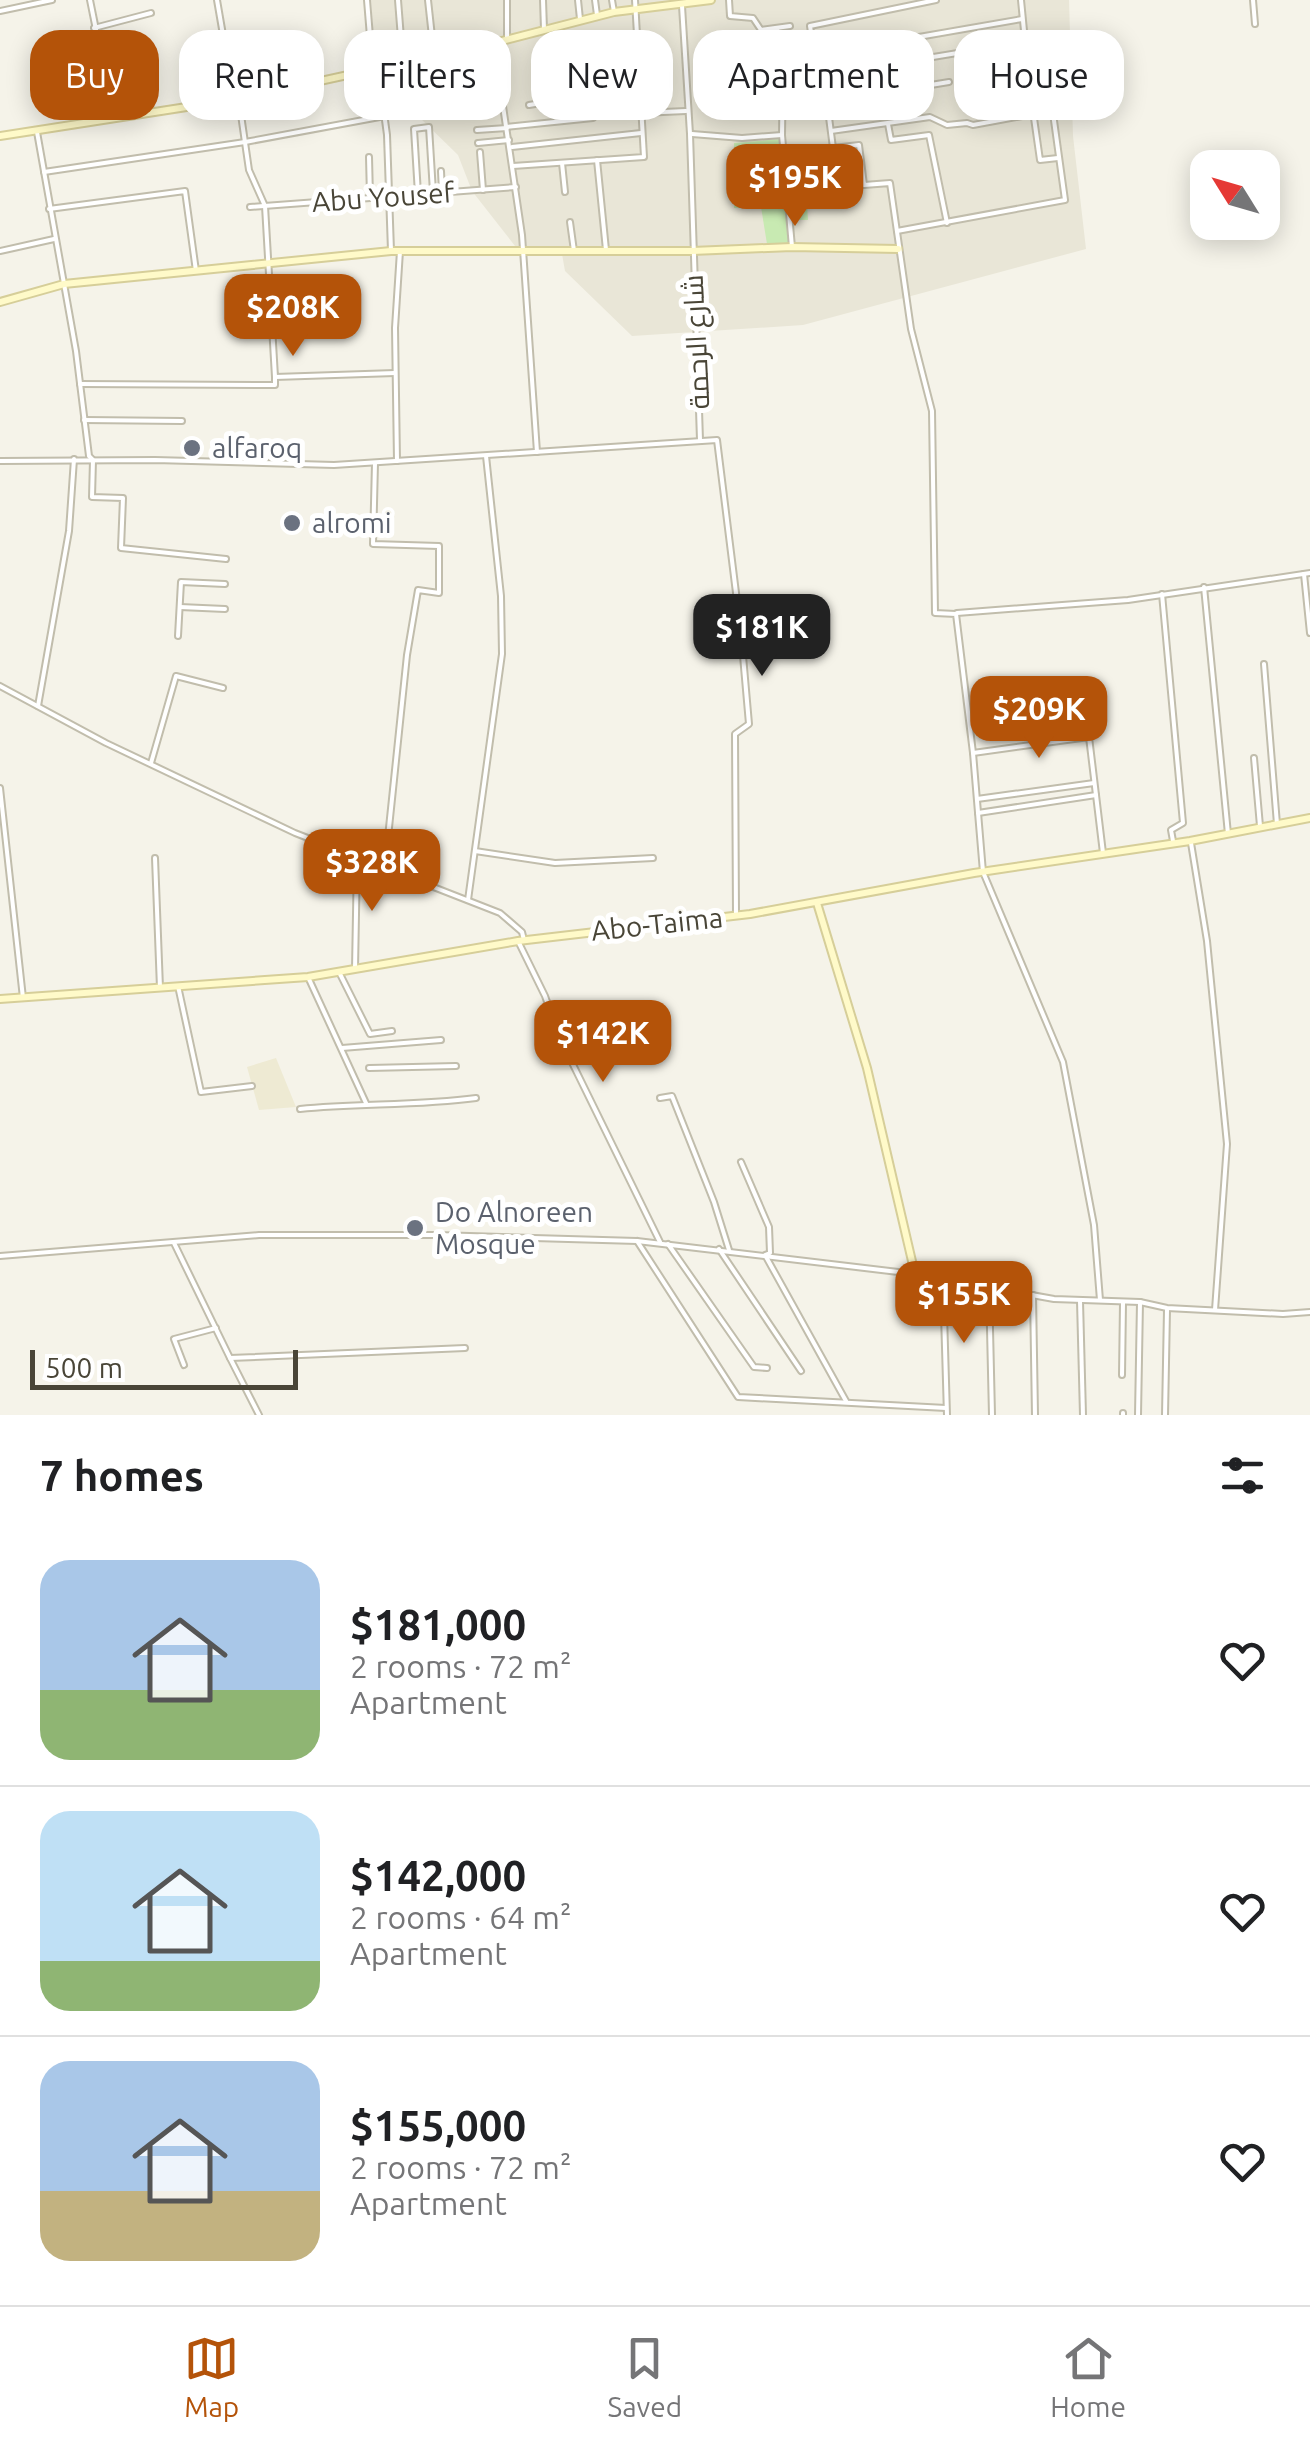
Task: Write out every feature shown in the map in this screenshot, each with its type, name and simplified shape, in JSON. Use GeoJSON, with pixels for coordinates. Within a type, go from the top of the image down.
{"type":"FeatureCollection","features":[{"type":"Feature","properties":{"kind":"street"},"geometry":{"type":"LineString","coordinates":[[0,11],[52,0]]}},
{"type":"Feature","properties":{"kind":"street"},"geometry":{"type":"LineString","coordinates":[[90,0],[94,28],[151,13]]}},
{"type":"Feature","properties":{"kind":"street"},"geometry":{"type":"LineString","coordinates":[[217,0],[223,30]]}},
{"type":"Feature","properties":{"kind":"street"},"geometry":{"type":"LineString","coordinates":[[368,0],[370,30]]}},
{"type":"Feature","properties":{"kind":"street"},"geometry":{"type":"LineString","coordinates":[[398,0],[400,30]]}},
{"type":"Feature","properties":{"kind":"street"},"geometry":{"type":"LineString","coordinates":[[428,0],[431,30]]}},
{"type":"Feature","properties":{"kind":"street"},"geometry":{"type":"LineString","coordinates":[[507,0],[507,30]]}},
{"type":"Feature","properties":{"kind":"street"},"geometry":{"type":"LineString","coordinates":[[543,0],[544,29]]}},
{"type":"Feature","properties":{"kind":"street"},"geometry":{"type":"LineString","coordinates":[[578,0],[580,19]]}},
{"type":"Feature","properties":{"kind":"street"},"geometry":{"type":"LineString","coordinates":[[595,0],[597,15]]}},
{"type":"Feature","properties":{"kind":"street"},"geometry":{"type":"LineString","coordinates":[[612,0],[614,12]]}},
{"type":"Feature","properties":{"kind":"street"},"geometry":{"type":"LineString","coordinates":[[511,39],[635,4],[711,0]]}},
{"type":"Feature","properties":{"kind":"street"},"geometry":{"type":"LineString","coordinates":[[729,0],[730,16],[753,18],[761,30],[790,26]]}},
{"type":"Feature","properties":{"kind":"street"},"geometry":{"type":"LineString","coordinates":[[811,30],[810,26],[936,0]]}},
{"type":"Feature","properties":{"kind":"street"},"geometry":{"type":"LineString","coordinates":[[1021,0],[1023,30]]}},
{"type":"Feature","properties":{"kind":"street"},"geometry":{"type":"LineString","coordinates":[[1253,0],[1255,24]]}},
{"type":"Feature","properties":{"kind":"street","name":"شارع الرحمة"},"geometry":{"type":"LineString","coordinates":[[679,2],[690,134],[700,440]]}},
{"type":"Feature","properties":{"kind":"street"},"geometry":{"type":"LineString","coordinates":[[635,4],[636,30]]}},
{"type":"Feature","properties":{"kind":"street"},"geometry":{"type":"LineString","coordinates":[[934,34],[1023,19]]}},
{"type":"Feature","properties":{"kind":"street"},"geometry":{"type":"LineString","coordinates":[[777,28],[784,69],[782,134],[792,247]]}},
{"type":"Feature","properties":{"kind":"street"},"geometry":{"type":"LineString","coordinates":[[934,84],[949,82]]}},
{"type":"Feature","properties":{"kind":"street"},"geometry":{"type":"LineString","coordinates":[[673,111],[686,111]]}},
{"type":"Feature","properties":{"kind":"street"},"geometry":{"type":"LineString","coordinates":[[831,132],[930,117],[947,125],[1000,120]]}},
{"type":"Feature","properties":{"kind":"street"},"geometry":{"type":"LineString","coordinates":[[0,136],[114,120]]}},
{"type":"Feature","properties":{"kind":"street"},"geometry":{"type":"LineString","coordinates":[[80,384],[275,384],[264,206],[249,170],[241,120]]}},
{"type":"Feature","properties":{"kind":"street"},"geometry":{"type":"LineString","coordinates":[[43,172],[364,120]]}},
{"type":"Feature","properties":{"kind":"street"},"geometry":{"type":"LineString","coordinates":[[385,120],[396,251],[397,461]]}},
{"type":"Feature","properties":{"kind":"street"},"geometry":{"type":"LineString","coordinates":[[506,120],[524,249],[537,452]]}},
{"type":"Feature","properties":{"kind":"street"},"geometry":{"type":"LineString","coordinates":[[477,130],[576,120]]}},
{"type":"Feature","properties":{"kind":"street"},"geometry":{"type":"LineString","coordinates":[[513,166],[644,156],[640,120]]}},
{"type":"Feature","properties":{"kind":"street"},"geometry":{"type":"LineString","coordinates":[[829,120],[833,148]]}},
{"type":"Feature","properties":{"kind":"street"},"geometry":{"type":"LineString","coordinates":[[1034,120],[1040,160],[1058,158]]}},
{"type":"Feature","properties":{"kind":"street"},"geometry":{"type":"LineString","coordinates":[[897,230],[1065,200],[1054,120]]}},
{"type":"Feature","properties":{"kind":"street"},"geometry":{"type":"LineString","coordinates":[[888,124],[892,140],[929,135],[947,224]]}},
{"type":"Feature","properties":{"kind":"street"},"geometry":{"type":"LineString","coordinates":[[418,194],[414,129],[429,127],[433,194]]}},
{"type":"Feature","properties":{"kind":"street"},"geometry":{"type":"LineString","coordinates":[[37,132],[92,460],[92,497],[123,498],[121,548],[226,559]]}},
{"type":"Feature","properties":{"kind":"street"},"geometry":{"type":"LineString","coordinates":[[478,143],[641,132]]}},
{"type":"Feature","properties":{"kind":"street"},"geometry":{"type":"LineString","coordinates":[[690,134],[742,138],[782,134]]}},
{"type":"Feature","properties":{"kind":"street"},"geometry":{"type":"LineString","coordinates":[[784,156],[859,145],[864,185]]}},
{"type":"Feature","properties":{"kind":"street"},"geometry":{"type":"LineString","coordinates":[[480,152],[483,190]]}},
{"type":"Feature","properties":{"kind":"street"},"geometry":{"type":"LineString","coordinates":[[369,157],[370,197]]}},
{"type":"Feature","properties":{"kind":"street"},"geometry":{"type":"LineString","coordinates":[[598,160],[606,250]]}},
{"type":"Feature","properties":{"kind":"street"},"geometry":{"type":"LineString","coordinates":[[562,163],[566,192]]}},
{"type":"Feature","properties":{"kind":"street"},"geometry":{"type":"LineString","coordinates":[[440,171],[442,194]]}},
{"type":"Feature","properties":{"kind":"street"},"geometry":{"type":"LineString","coordinates":[[788,190],[890,183],[911,329],[932,411],[935,613],[1081,605],[1307,574],[1310,634]]}},
{"type":"Feature","properties":{"kind":"street","name":"Abu Yousef"},"geometry":{"type":"LineString","coordinates":[[250,207],[516,188]]}},
{"type":"Feature","properties":{"kind":"street"},"geometry":{"type":"LineString","coordinates":[[49,208],[185,190],[196,271]]}},
{"type":"Feature","properties":{"kind":"street"},"geometry":{"type":"LineString","coordinates":[[570,222],[574,251]]}},
{"type":"Feature","properties":{"kind":"street"},"geometry":{"type":"LineString","coordinates":[[0,251],[54,238]]}},
{"type":"Feature","properties":{"kind":"street"},"geometry":{"type":"LineString","coordinates":[[0,302],[64,284],[396,251],[898,249]]}},
{"type":"Feature","properties":{"kind":"street"},"geometry":{"type":"LineString","coordinates":[[275,377],[395,372]]}},
{"type":"Feature","properties":{"kind":"street"},"geometry":{"type":"LineString","coordinates":[[84,420],[182,421]]}},
{"type":"Feature","properties":{"kind":"street"},"geometry":{"type":"LineString","coordinates":[[0,462],[74,459],[284,466],[717,440],[748,724],[736,734],[736,915]]}},
{"type":"Feature","properties":{"kind":"street"},"geometry":{"type":"LineString","coordinates":[[468,900],[502,654],[502,596],[486,456]]}},
{"type":"Feature","properties":{"kind":"street"},"geometry":{"type":"LineString","coordinates":[[38,707],[69,531],[74,459]]}},
{"type":"Feature","properties":{"kind":"street"},"geometry":{"type":"LineString","coordinates":[[375,463],[373,544],[439,546],[439,593],[418,590],[385,868]]}},
{"type":"Feature","properties":{"kind":"street"},"geometry":{"type":"LineString","coordinates":[[178,636],[181,582],[225,584]]}},
{"type":"Feature","properties":{"kind":"street"},"geometry":{"type":"LineString","coordinates":[[1204,587],[1228,834]]}},
{"type":"Feature","properties":{"kind":"street"},"geometry":{"type":"LineString","coordinates":[[1162,594],[1183,822],[1171,830],[1175,844]]}},
{"type":"Feature","properties":{"kind":"street"},"geometry":{"type":"LineString","coordinates":[[180,607],[225,609]]}},
{"type":"Feature","properties":{"kind":"street"},"geometry":{"type":"LineString","coordinates":[[956,614],[974,753],[983,872],[1063,1062],[1094,1226],[1100,1300]]}},
{"type":"Feature","properties":{"kind":"street"},"geometry":{"type":"LineString","coordinates":[[1264,664],[1277,824]]}},
{"type":"Feature","properties":{"kind":"street"},"geometry":{"type":"LineString","coordinates":[[150,763],[176,676],[222,688]]}},
{"type":"Feature","properties":{"kind":"street"},"geometry":{"type":"LineString","coordinates":[[0,688],[295,833],[500,913],[522,932],[521,940],[559,1036],[660,1242]]}},
{"type":"Feature","properties":{"kind":"street"},"geometry":{"type":"LineString","coordinates":[[974,753],[1089,737],[1102,853]]}},
{"type":"Feature","properties":{"kind":"street"},"geometry":{"type":"LineString","coordinates":[[1254,758],[1260,826]]}},
{"type":"Feature","properties":{"kind":"street"},"geometry":{"type":"LineString","coordinates":[[977,800],[1094,783]]}},
{"type":"Feature","properties":{"kind":"street"},"geometry":{"type":"LineString","coordinates":[[0,788],[24,998]]}},
{"type":"Feature","properties":{"kind":"street"},"geometry":{"type":"LineString","coordinates":[[978,813],[1096,795]]}},
{"type":"Feature","properties":{"kind":"street","name":"Abo-Taima"},"geometry":{"type":"LineString","coordinates":[[0,999],[308,977],[521,940],[817,903],[983,872],[1190,842],[1310,818]]}},
{"type":"Feature","properties":{"kind":"street"},"geometry":{"type":"LineString","coordinates":[[1190,842],[1207,942],[1227,1144],[1215,1310]]}},
{"type":"Feature","properties":{"kind":"street"},"geometry":{"type":"LineString","coordinates":[[475,851],[555,863],[653,858]]}},
{"type":"Feature","properties":{"kind":"street"},"geometry":{"type":"LineString","coordinates":[[355,969],[357,857]]}},
{"type":"Feature","properties":{"kind":"street"},"geometry":{"type":"LineString","coordinates":[[155,858],[160,988]]}},
{"type":"Feature","properties":{"kind":"street"},"geometry":{"type":"LineString","coordinates":[[817,903],[867,1068],[915,1274]]}},
{"type":"Feature","properties":{"kind":"street"},"geometry":{"type":"LineString","coordinates":[[339,972],[370,1034],[392,1031]]}},
{"type":"Feature","properties":{"kind":"street"},"geometry":{"type":"LineString","coordinates":[[308,977],[366,1103]]}},
{"type":"Feature","properties":{"kind":"street"},"geometry":{"type":"LineString","coordinates":[[178,986],[201,1092],[252,1086]]}},
{"type":"Feature","properties":{"kind":"street"},"geometry":{"type":"LineString","coordinates":[[340,1048],[441,1040]]}},
{"type":"Feature","properties":{"kind":"street"},"geometry":{"type":"LineString","coordinates":[[369,1068],[456,1066]]}},
{"type":"Feature","properties":{"kind":"street"},"geometry":{"type":"LineString","coordinates":[[660,1098],[672,1096],[714,1202],[728,1250]]}},
{"type":"Feature","properties":{"kind":"street"},"geometry":{"type":"LineString","coordinates":[[300,1109],[366,1103],[434,1104],[476,1098]]}},
{"type":"Feature","properties":{"kind":"street"},"geometry":{"type":"LineString","coordinates":[[741,1162],[770,1227],[770,1252],[765,1255]]}},
{"type":"Feature","properties":{"kind":"street"},"geometry":{"type":"LineString","coordinates":[[0,1256],[259,1235],[637,1241],[915,1274],[1080,1302],[1140,1302],[1166,1308],[1283,1314],[1310,1312]]}},
{"type":"Feature","properties":{"kind":"street"},"geometry":{"type":"LineString","coordinates":[[637,1241],[738,1397],[946,1408]]}},
{"type":"Feature","properties":{"kind":"street"},"geometry":{"type":"LineString","coordinates":[[174,1244],[258,1415]]}},
{"type":"Feature","properties":{"kind":"street"},"geometry":{"type":"LineString","coordinates":[[668,1244],[754,1367],[767,1368]]}},
{"type":"Feature","properties":{"kind":"street"},"geometry":{"type":"LineString","coordinates":[[719,1249],[801,1371]]}},
{"type":"Feature","properties":{"kind":"street"},"geometry":{"type":"LineString","coordinates":[[765,1255],[846,1402]]}},
{"type":"Feature","properties":{"kind":"street"},"geometry":{"type":"LineString","coordinates":[[944,1279],[947,1415]]}},
{"type":"Feature","properties":{"kind":"street"},"geometry":{"type":"LineString","coordinates":[[990,1286],[992,1415]]}},
{"type":"Feature","properties":{"kind":"street"},"geometry":{"type":"LineString","coordinates":[[1032,1294],[1035,1415]]}},
{"type":"Feature","properties":{"kind":"street"},"geometry":{"type":"LineString","coordinates":[[1080,1302],[1083,1415]]}},
{"type":"Feature","properties":{"kind":"street"},"geometry":{"type":"LineString","coordinates":[[1122,1376],[1123,1302]]}},
{"type":"Feature","properties":{"kind":"street"},"geometry":{"type":"LineString","coordinates":[[1138,1415],[1140,1302]]}},
{"type":"Feature","properties":{"kind":"street"},"geometry":{"type":"LineString","coordinates":[[1165,1415],[1166,1308]]}},
{"type":"Feature","properties":{"kind":"street"},"geometry":{"type":"LineString","coordinates":[[184,1365],[174,1340],[216,1328]]}},
{"type":"Feature","properties":{"kind":"street"},"geometry":{"type":"LineString","coordinates":[[230,1358],[464,1348]]}},
{"type":"Feature","properties":{"kind":"shaded area"},"geometry":{"type":"Polygon","coordinates":[[[371,0],[1069,0],[1070,30],[954,30],[954,120],[1073,120],[1086,249],[803,325],[632,336],[565,271],[562,254],[515,246],[472,191],[458,155],[422,120],[511,120],[511,30],[373,30],[371,0]]]}},
{"type":"Feature","properties":{"kind":"shaded area"},"geometry":{"type":"Polygon","coordinates":[[[276,1058],[296,1107],[259,1110],[247,1067],[276,1058]]]}},
{"type":"Feature","properties":{"kind":"green space"},"geometry":{"type":"Polygon","coordinates":[[[781,139],[789,244],[767,244],[761,207],[768,207],[766,177],[751,178],[752,208],[734,208],[734,143],[781,139]]]}},
{"type":"Feature","properties":{"kind":"green space"},"geometry":{"type":"Polygon","coordinates":[[[806,189],[808,220],[792,220],[790,193],[806,189]]]}},
{"type":"Feature","properties":{"kind":"place","name":"alfaroq"},"geometry":{"type":"Point","coordinates":[192,448]}},
{"type":"Feature","properties":{"kind":"place","name":"alromi"},"geometry":{"type":"Point","coordinates":[292,523]}},
{"type":"Feature","properties":{"kind":"place","name":"Do Alnoreen Mosque"},"geometry":{"type":"Point","coordinates":[415,1228]}}]}
